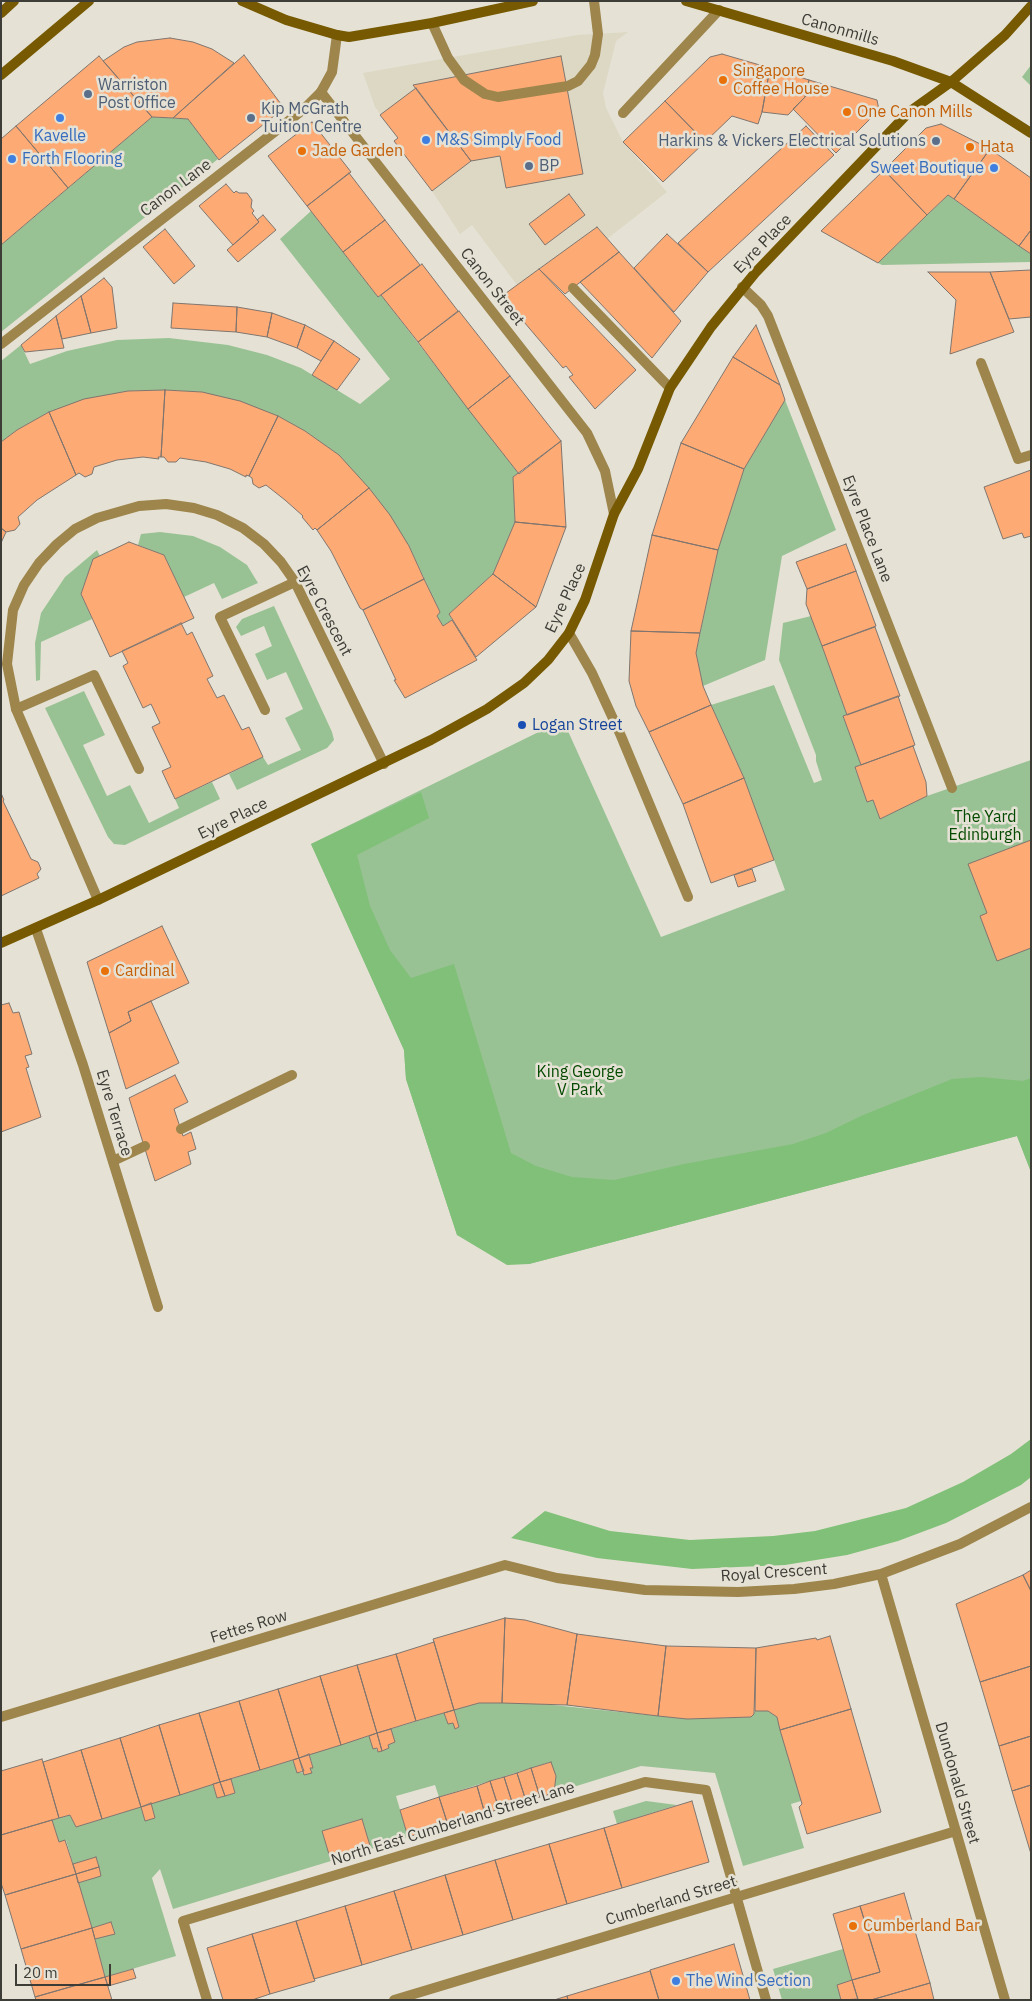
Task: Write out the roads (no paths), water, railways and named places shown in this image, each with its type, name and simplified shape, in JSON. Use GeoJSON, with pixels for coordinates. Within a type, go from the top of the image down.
{"type":"FeatureCollection","features":[{"type":"Feature","properties":{"kind":"main road"},"geometry":{"type":"LineString","coordinates":[[1,13],[14,1]]}},
{"type":"Feature","properties":{"kind":"main road"},"geometry":{"type":"LineString","coordinates":[[1,75],[89,1]]}},
{"type":"Feature","properties":{"kind":"main road"},"geometry":{"type":"LineString","coordinates":[[242,1],[286,20],[337,36],[363,36],[533,1]]}},
{"type":"Feature","properties":{"kind":"main road","name":"Canonmills"},"geometry":{"type":"LineString","coordinates":[[686,1],[893,61],[951,82],[1031,132]]}},
{"type":"Feature","properties":{"kind":"main road","name":"Eyre Place"},"geometry":{"type":"LineString","coordinates":[[1,943],[36,929],[384,764],[487,709],[524,683],[548,660],[569,633],[588,591],[614,514],[638,469],[670,388],[711,327],[742,288],[909,112],[951,82],[1005,35],[1031,6]]}},
{"type":"Feature","properties":{"kind":"street"},"geometry":{"type":"LineString","coordinates":[[432,22],[448,58],[464,80],[485,94],[498,97],[568,86],[578,81],[591,65],[595,55],[598,34],[594,1]]}},
{"type":"Feature","properties":{"kind":"street"},"geometry":{"type":"LineString","coordinates":[[623,113],[719,10]]}},
{"type":"Feature","properties":{"kind":"street","name":"Canon Lane"},"geometry":{"type":"LineString","coordinates":[[1,344],[304,109],[321,92],[332,72],[337,36]]}},
{"type":"Feature","properties":{"kind":"street","name":"Canon Street"},"geometry":{"type":"LineString","coordinates":[[321,92],[586,431],[605,471],[614,514]]}},
{"type":"Feature","properties":{"kind":"street"},"geometry":{"type":"LineString","coordinates":[[573,288],[670,388]]}},
{"type":"Feature","properties":{"kind":"street","name":"Eyre Place Lane"},"geometry":{"type":"LineString","coordinates":[[742,288],[761,305],[768,316],[952,788]]}},
{"type":"Feature","properties":{"kind":"street"},"geometry":{"type":"LineString","coordinates":[[981,363],[1018,459],[1031,455]]}},
{"type":"Feature","properties":{"kind":"street","name":"Eyre Crescent"},"geometry":{"type":"LineString","coordinates":[[98,900],[16,709],[7,664],[13,610],[24,585],[39,563],[57,544],[75,529],[97,518],[139,506],[166,504],[217,515],[243,528],[264,544],[281,562],[295,582],[384,764]]}},
{"type":"Feature","properties":{"kind":"street"},"geometry":{"type":"LineString","coordinates":[[265,710],[220,617],[295,582]]}},
{"type":"Feature","properties":{"kind":"street"},"geometry":{"type":"LineString","coordinates":[[569,633],[592,673],[688,896]]}},
{"type":"Feature","properties":{"kind":"street"},"geometry":{"type":"LineString","coordinates":[[16,709],[94,675],[139,769]]}},
{"type":"Feature","properties":{"kind":"street","name":"Eyre Terrace"},"geometry":{"type":"LineString","coordinates":[[36,929],[113,1162],[158,1307]]}},
{"type":"Feature","properties":{"kind":"street"},"geometry":{"type":"LineString","coordinates":[[181,1129],[292,1075]]}},
{"type":"Feature","properties":{"kind":"street"},"geometry":{"type":"LineString","coordinates":[[113,1162],[145,1146]]}},
{"type":"Feature","properties":{"kind":"street","name":"Royal Crescent"},"geometry":{"type":"LineString","coordinates":[[505,1565],[557,1578],[606,1585],[689,1592],[794,1589],[881,1574],[960,1544],[1031,1507]]}},
{"type":"Feature","properties":{"kind":"street","name":"Fettes Row"},"geometry":{"type":"LineString","coordinates":[[1,1717],[505,1565]]}},
{"type":"Feature","properties":{"kind":"street","name":"Dundonald Street"},"geometry":{"type":"LineString","coordinates":[[881,1574],[1005,2000]]}},
{"type":"Feature","properties":{"kind":"street","name":"North East Cumberland Street Lane"},"geometry":{"type":"LineString","coordinates":[[206,2000],[183,1921],[645,1782],[706,1790],[736,1897]]}},
{"type":"Feature","properties":{"kind":"street","name":"Cumberland Street"},"geometry":{"type":"LineString","coordinates":[[394,2000],[956,1831]]}},
{"type":"Feature","properties":{"kind":"street"},"geometry":{"type":"LineString","coordinates":[[736,1897],[766,2000]]}},
{"type":"Feature","properties":{"kind":"place","name":"Singapore Coffee House"},"geometry":{"type":"Point","coordinates":[723,80]}},
{"type":"Feature","properties":{"kind":"place","name":"Warriston Post Office"},"geometry":{"type":"Point","coordinates":[88,94]}},
{"type":"Feature","properties":{"kind":"place","name":"One Canon Mills"},"geometry":{"type":"Point","coordinates":[847,112]}},
{"type":"Feature","properties":{"kind":"place","name":"Kavelle"},"geometry":{"type":"Point","coordinates":[60,118]}},
{"type":"Feature","properties":{"kind":"place","name":"Kip McGrath Tuition Centre"},"geometry":{"type":"Point","coordinates":[251,118]}},
{"type":"Feature","properties":{"kind":"place","name":"M&S Simply Food"},"geometry":{"type":"Point","coordinates":[426,140]}},
{"type":"Feature","properties":{"kind":"place","name":"Harkins & Vickers Electrical Solutions"},"geometry":{"type":"Point","coordinates":[936,141]}},
{"type":"Feature","properties":{"kind":"place","name":"Hata"},"geometry":{"type":"Point","coordinates":[970,147]}},
{"type":"Feature","properties":{"kind":"place","name":"Jade Garden"},"geometry":{"type":"Point","coordinates":[302,151]}},
{"type":"Feature","properties":{"kind":"place","name":"Forth Flooring"},"geometry":{"type":"Point","coordinates":[12,159]}},
{"type":"Feature","properties":{"kind":"place","name":"BP"},"geometry":{"type":"Point","coordinates":[529,166]}},
{"type":"Feature","properties":{"kind":"place","name":"Sweet Boutique"},"geometry":{"type":"Point","coordinates":[994,168]}},
{"type":"Feature","properties":{"kind":"place","name":"Logan Street"},"geometry":{"type":"Point","coordinates":[522,725]}},
{"type":"Feature","properties":{"kind":"place","name":"Cardinal"},"geometry":{"type":"Point","coordinates":[105,971]}},
{"type":"Feature","properties":{"kind":"place","name":"Cumberland Bar"},"geometry":{"type":"Point","coordinates":[853,1926]}},
{"type":"Feature","properties":{"kind":"place","name":"The Wind Section"},"geometry":{"type":"Point","coordinates":[676,1981]}},
{"type":"Feature","properties":{"kind":"park label","name":"The Yard Edinburgh"},"geometry":{"type":"Point","coordinates":[985,826]}},
{"type":"Feature","properties":{"kind":"park label","name":"King George V Park"},"geometry":{"type":"Point","coordinates":[580,1081]}}]}
